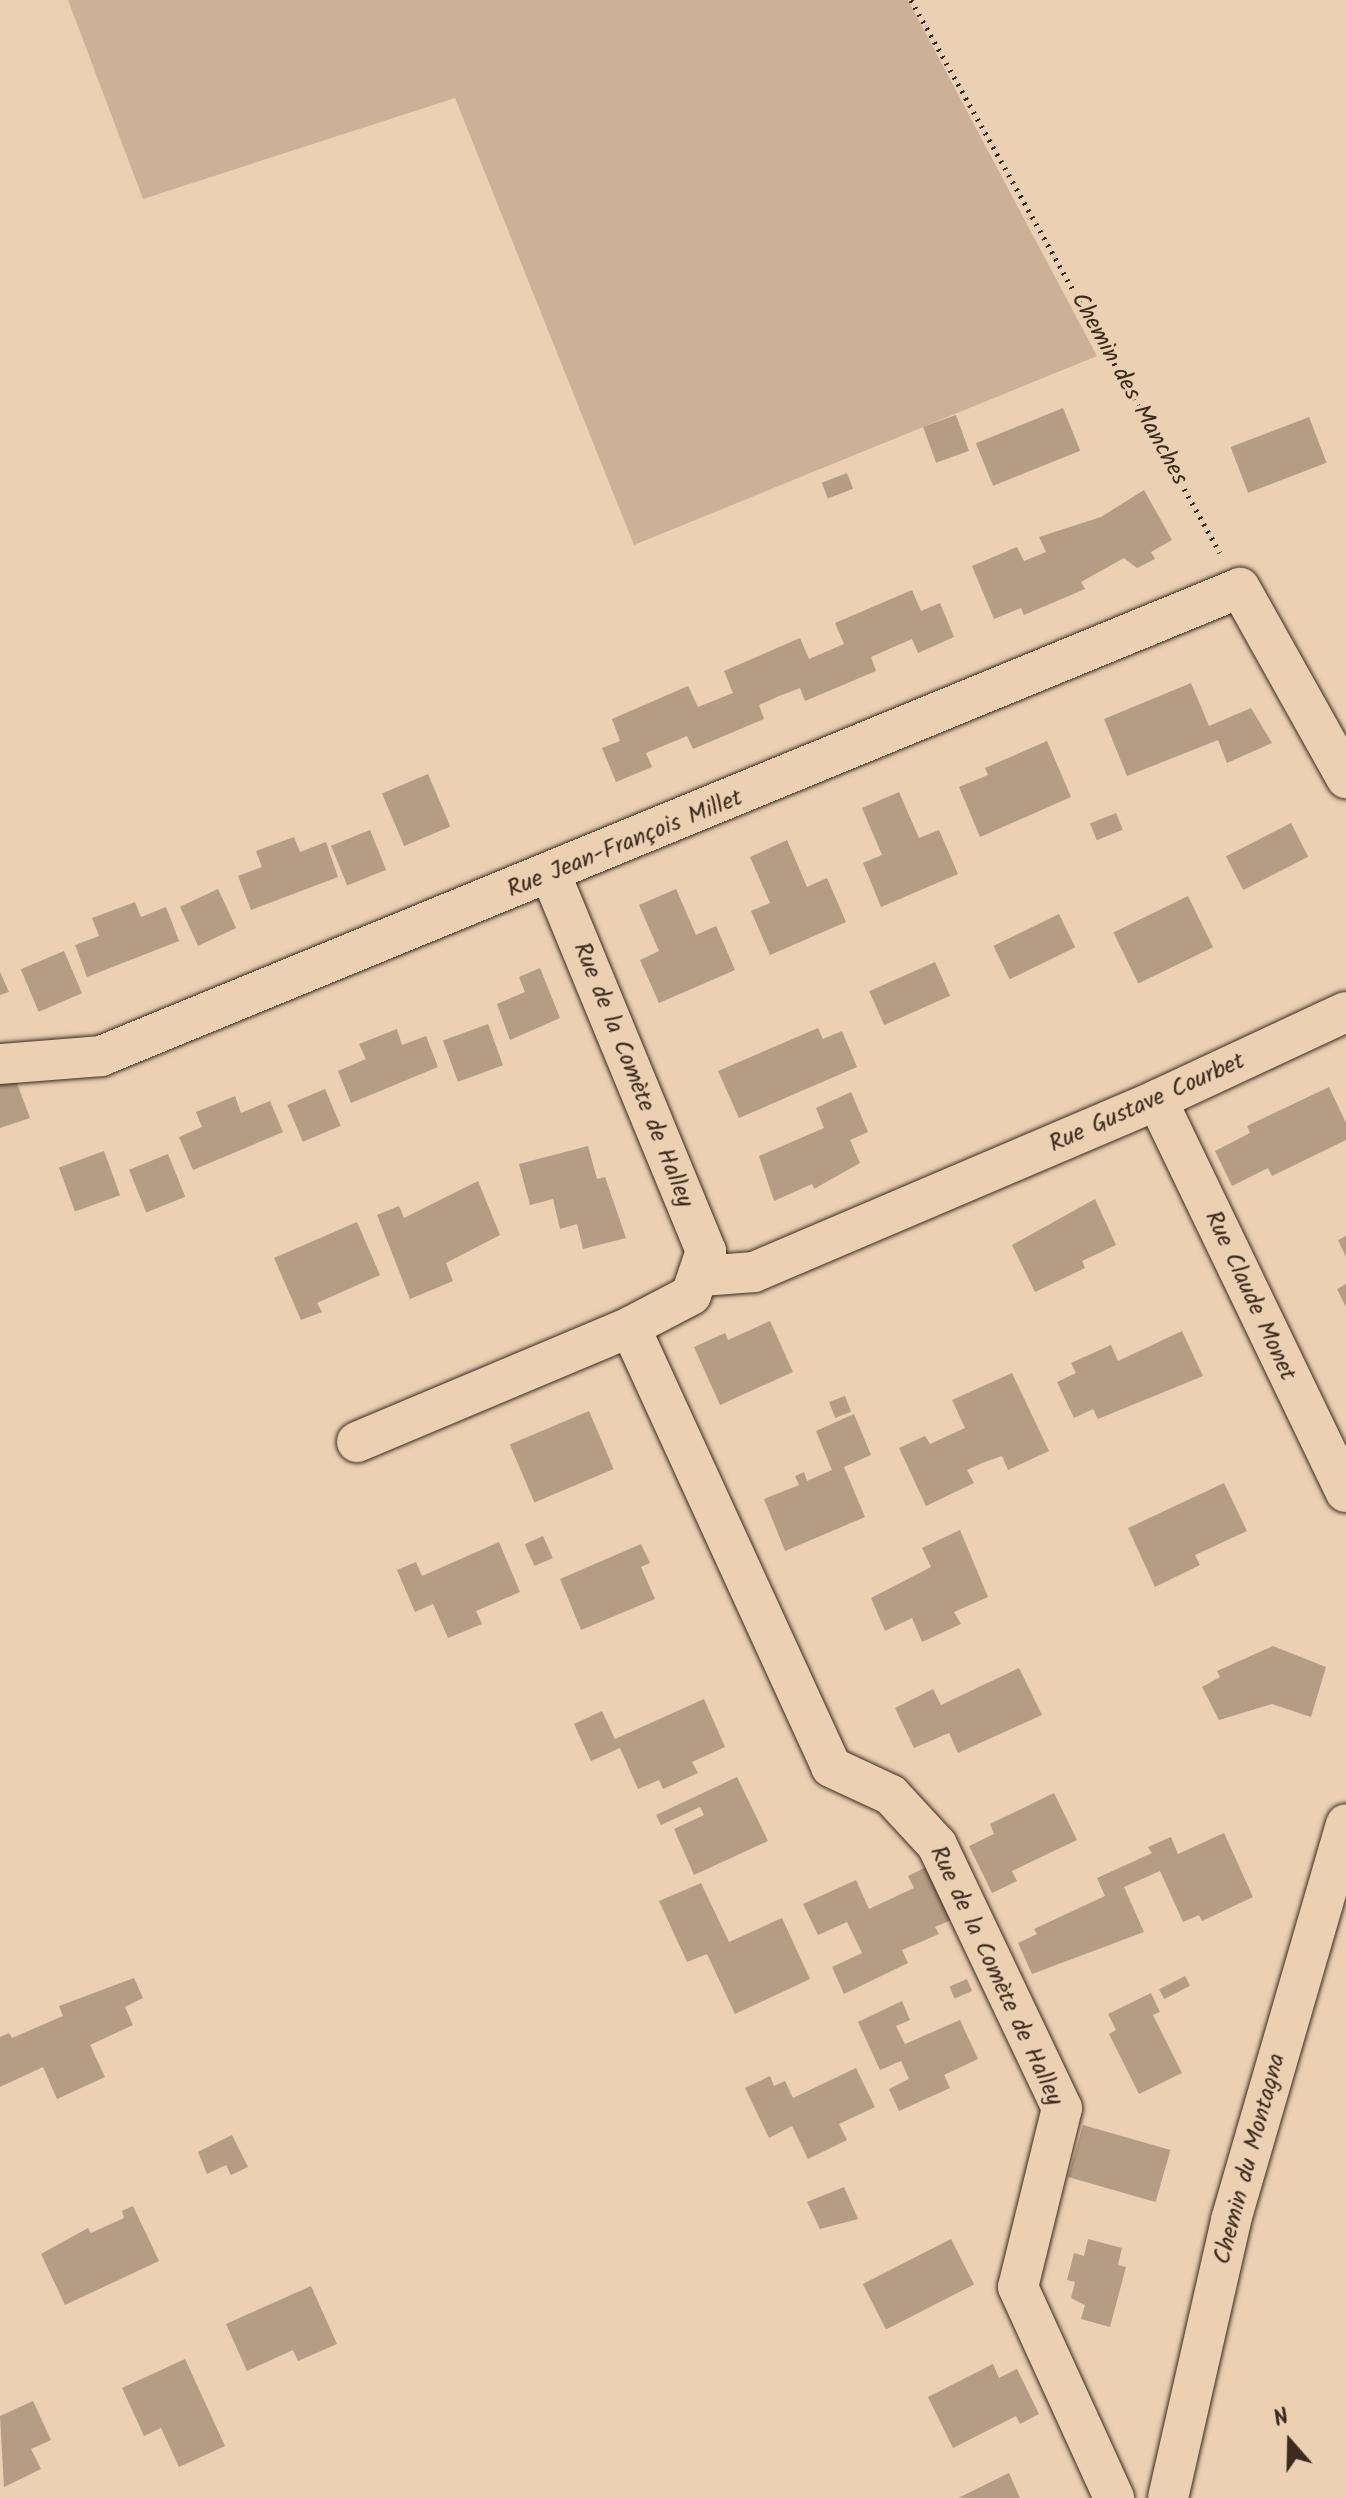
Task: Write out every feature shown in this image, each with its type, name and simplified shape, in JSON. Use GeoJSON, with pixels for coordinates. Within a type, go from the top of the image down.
{"type":"FeatureCollection","features":[{"type":"Feature","properties":{"kind":"street"},"geometry":{"type":"LineString","coordinates":[[1240,588],[1346,778]]}},
{"type":"Feature","properties":{"kind":"street","name":"Rue Jean-François Millet"},"geometry":{"type":"LineString","coordinates":[[0,1064],[101,1056],[551,875],[1240,588]]}},
{"type":"Feature","properties":{"kind":"street","name":"Rue de la Comète de Halley"},"geometry":{"type":"LineString","coordinates":[[551,875],[706,1251],[702,1276]]}},
{"type":"Feature","properties":{"kind":"street","name":"Rue Gustave Courbet"},"geometry":{"type":"LineString","coordinates":[[702,1276],[754,1272],[1157,1100],[1346,1012]]}},
{"type":"Feature","properties":{"kind":"street","name":"Rue Claude Monet"},"geometry":{"type":"LineString","coordinates":[[1157,1100],[1346,1492]]}},
{"type":"Feature","properties":{"kind":"street"},"geometry":{"type":"LineString","coordinates":[[357,1442],[630,1327],[691,1295],[702,1276]]}},
{"type":"Feature","properties":{"kind":"street","name":"Rue de la Comète de Halley"},"geometry":{"type":"LineString","coordinates":[[630,1327],[831,1767],[891,1795],[937,1845],[1062,2108],[1018,2287],[1114,2498]]}},
{"type":"Feature","properties":{"kind":"street","name":"Chemin du Montagna"},"geometry":{"type":"LineString","coordinates":[[1168,2498],[1231,2220],[1346,1824]]}},
{"type":"Feature","properties":{"kind":"path","name":"Chemin des Manches"},"geometry":{"type":"LineString","coordinates":[[911,0],[1240,588]]}},
{"type":"Feature","properties":{"kind":"shaded area"},"geometry":{"type":"Polygon","coordinates":[[[68,0],[908,0],[1097,356],[634,545],[455,98],[143,199],[68,0]]]}},
{"type":"Feature","properties":{"kind":"building"},"geometry":{"type":"Polygon","coordinates":[[[1063,408],[1080,451],[993,486],[976,443],[1063,408]]]}},
{"type":"Feature","properties":{"kind":"building"},"geometry":{"type":"Polygon","coordinates":[[[956,415],[969,451],[936,463],[923,427],[956,415]]]}},
{"type":"Feature","properties":{"kind":"building"},"geometry":{"type":"Polygon","coordinates":[[[1309,417],[1327,463],[1248,493],[1231,447],[1309,417]]]}},
{"type":"Feature","properties":{"kind":"building"},"geometry":{"type":"Polygon","coordinates":[[[847,473],[853,489],[828,499],[822,483],[847,473]]]}},
{"type":"Feature","properties":{"kind":"building"},"geometry":{"type":"Polygon","coordinates":[[[1144,490],[1172,540],[1151,552],[1155,559],[1137,568],[1124,558],[1081,582],[1085,589],[1024,615],[1021,608],[994,619],[972,566],[1017,547],[1024,561],[1046,552],[1039,537],[1101,517],[1144,490]]]}},
{"type":"Feature","properties":{"kind":"building"},"geometry":{"type":"Polygon","coordinates":[[[912,590],[921,611],[940,603],[954,637],[918,653],[912,639],[871,657],[876,671],[805,701],[800,688],[759,705],[764,719],[693,749],[687,736],[646,753],[652,767],[616,782],[602,748],[620,741],[612,719],[688,686],[698,707],[733,693],[724,671],[800,638],[809,659],[844,644],[835,623],[912,590]]]}},
{"type":"Feature","properties":{"kind":"building"},"geometry":{"type":"Polygon","coordinates":[[[1191,683],[1209,726],[1251,708],[1272,743],[1227,763],[1218,740],[1127,776],[1104,719],[1191,683]]]}},
{"type":"Feature","properties":{"kind":"building"},"geometry":{"type":"Polygon","coordinates":[[[1047,741],[1071,797],[980,837],[959,787],[988,775],[985,768],[1047,741]]]}},
{"type":"Feature","properties":{"kind":"building"},"geometry":{"type":"Polygon","coordinates":[[[428,774],[450,826],[404,846],[382,794],[428,774]]]}},
{"type":"Feature","properties":{"kind":"building"},"geometry":{"type":"Polygon","coordinates":[[[899,792],[919,838],[939,830],[958,874],[881,907],[863,863],[882,855],[862,808],[899,792]]]}},
{"type":"Feature","properties":{"kind":"building"},"geometry":{"type":"Polygon","coordinates":[[[1116,813],[1123,830],[1097,840],[1090,823],[1116,813]]]}},
{"type":"Feature","properties":{"kind":"building"},"geometry":{"type":"Polygon","coordinates":[[[1291,823],[1308,857],[1243,890],[1226,856],[1291,823]]]}},
{"type":"Feature","properties":{"kind":"building"},"geometry":{"type":"Polygon","coordinates":[[[370,830],[386,870],[347,886],[331,846],[370,830]]]}},
{"type":"Feature","properties":{"kind":"building"},"geometry":{"type":"Polygon","coordinates":[[[294,837],[300,852],[326,842],[338,877],[251,910],[238,876],[262,867],[256,851],[294,837]]]}},
{"type":"Feature","properties":{"kind":"building"},"geometry":{"type":"Polygon","coordinates":[[[787,840],[807,887],[827,878],[846,922],[770,955],[751,911],[770,903],[750,857],[787,840]]]}},
{"type":"Feature","properties":{"kind":"building"},"geometry":{"type":"Polygon","coordinates":[[[218,889],[236,928],[198,946],[180,907],[218,889]]]}},
{"type":"Feature","properties":{"kind":"building"},"geometry":{"type":"Polygon","coordinates":[[[676,889],[696,935],[716,926],[735,970],[659,1003],[640,960],[659,951],[639,905],[676,889]]]}},
{"type":"Feature","properties":{"kind":"building"},"geometry":{"type":"Polygon","coordinates":[[[1188,896],[1213,947],[1138,984],[1113,932],[1188,896]]]}},
{"type":"Feature","properties":{"kind":"building"},"geometry":{"type":"Polygon","coordinates":[[[135,902],[141,917],[166,907],[179,941],[87,977],[75,945],[99,936],[92,918],[135,902]]]}},
{"type":"Feature","properties":{"kind":"building"},"geometry":{"type":"Polygon","coordinates":[[[1059,914],[1075,947],[1010,979],[993,946],[1059,914]]]}},
{"type":"Feature","properties":{"kind":"building"},"geometry":{"type":"Polygon","coordinates":[[[64,951],[82,993],[39,1012],[21,969],[64,951]]]}},
{"type":"Feature","properties":{"kind":"building"},"geometry":{"type":"Polygon","coordinates":[[[935,962],[950,996],[884,1025],[869,991],[935,962]]]}},
{"type":"Feature","properties":{"kind":"building"},"geometry":{"type":"Polygon","coordinates":[[[540,968],[560,1018],[510,1040],[497,1004],[525,992],[519,977],[540,968]]]}},
{"type":"Feature","properties":{"kind":"building"},"geometry":{"type":"Polygon","coordinates":[[[0,972],[9,992],[0,995],[0,972]]]}},
{"type":"Feature","properties":{"kind":"building"},"geometry":{"type":"Polygon","coordinates":[[[488,1024],[503,1065],[458,1082],[443,1040],[488,1024]]]}},
{"type":"Feature","properties":{"kind":"building"},"geometry":{"type":"Polygon","coordinates":[[[818,1028],[823,1039],[842,1031],[857,1067],[739,1118],[718,1071],[818,1028]]]}},
{"type":"Feature","properties":{"kind":"building"},"geometry":{"type":"Polygon","coordinates":[[[397,1029],[402,1045],[426,1036],[438,1067],[351,1103],[338,1071],[366,1059],[359,1044],[397,1029]]]}},
{"type":"Feature","properties":{"kind":"building"},"geometry":{"type":"Polygon","coordinates":[[[15,1078],[30,1118],[0,1128],[0,1083],[15,1078]]]}},
{"type":"Feature","properties":{"kind":"building"},"geometry":{"type":"Polygon","coordinates":[[[1329,1087],[1346,1123],[1346,1140],[1272,1176],[1268,1168],[1232,1186],[1215,1151],[1250,1133],[1247,1126],[1329,1087]]]}},
{"type":"Feature","properties":{"kind":"building"},"geometry":{"type":"Polygon","coordinates":[[[325,1089],[341,1126],[303,1142],[287,1105],[325,1089]]]}},
{"type":"Feature","properties":{"kind":"building"},"geometry":{"type":"Polygon","coordinates":[[[851,1092],[868,1132],[850,1140],[860,1163],[814,1189],[812,1184],[774,1201],[759,1156],[824,1128],[816,1108],[851,1092]]]}},
{"type":"Feature","properties":{"kind":"building"},"geometry":{"type":"Polygon","coordinates":[[[235,1096],[241,1113],[270,1101],[283,1132],[193,1170],[179,1137],[202,1127],[196,1112],[235,1096]]]}},
{"type":"Feature","properties":{"kind":"building"},"geometry":{"type":"Polygon","coordinates":[[[588,1146],[597,1179],[605,1177],[626,1238],[583,1249],[577,1224],[560,1229],[553,1199],[530,1205],[519,1164],[588,1146]]]}},
{"type":"Feature","properties":{"kind":"building"},"geometry":{"type":"Polygon","coordinates":[[[104,1151],[120,1195],[75,1212],[59,1167],[104,1151]]]}},
{"type":"Feature","properties":{"kind":"building"},"geometry":{"type":"Polygon","coordinates":[[[168,1154],[185,1197],[146,1212],[129,1170],[168,1154]]]}},
{"type":"Feature","properties":{"kind":"building"},"geometry":{"type":"Polygon","coordinates":[[[478,1181],[500,1235],[446,1263],[453,1281],[410,1299],[377,1215],[399,1206],[404,1218],[478,1181]]]}},
{"type":"Feature","properties":{"kind":"building"},"geometry":{"type":"Polygon","coordinates":[[[1095,1199],[1116,1245],[1082,1261],[1085,1268],[1035,1292],[1012,1245],[1095,1199]]]}},
{"type":"Feature","properties":{"kind":"building"},"geometry":{"type":"Polygon","coordinates":[[[357,1222],[380,1275],[317,1303],[322,1312],[301,1320],[274,1258],[357,1222]]]}},
{"type":"Feature","properties":{"kind":"building"},"geometry":{"type":"Polygon","coordinates":[[[1346,1236],[1346,1257],[1338,1240],[1346,1236]]]}},
{"type":"Feature","properties":{"kind":"building"},"geometry":{"type":"Polygon","coordinates":[[[1346,1284],[1346,1307],[1337,1289],[1346,1284]]]}},
{"type":"Feature","properties":{"kind":"building"},"geometry":{"type":"Polygon","coordinates":[[[770,1321],[793,1372],[720,1405],[694,1347],[725,1333],[728,1340],[770,1321]]]}},
{"type":"Feature","properties":{"kind":"building"},"geometry":{"type":"Polygon","coordinates":[[[1182,1331],[1203,1376],[1098,1419],[1093,1409],[1074,1418],[1057,1382],[1076,1373],[1071,1363],[1111,1345],[1118,1361],[1182,1331]]]}},
{"type":"Feature","properties":{"kind":"building"},"geometry":{"type":"Polygon","coordinates":[[[1012,1373],[1049,1451],[1008,1470],[1002,1456],[982,1463],[967,1470],[974,1483],[926,1506],[899,1448],[925,1436],[930,1444],[965,1428],[952,1400],[1012,1373]]]}},
{"type":"Feature","properties":{"kind":"building"},"geometry":{"type":"Polygon","coordinates":[[[845,1396],[851,1412],[835,1418],[829,1402],[845,1396]]]}},
{"type":"Feature","properties":{"kind":"building"},"geometry":{"type":"Polygon","coordinates":[[[589,1411],[614,1469],[534,1503],[510,1445],[589,1411]]]}},
{"type":"Feature","properties":{"kind":"building"},"geometry":{"type":"Polygon","coordinates":[[[854,1414],[871,1455],[844,1467],[865,1517],[785,1551],[764,1499],[799,1485],[795,1476],[804,1472],[807,1481],[832,1470],[816,1431],[854,1414]]]}},
{"type":"Feature","properties":{"kind":"building"},"geometry":{"type":"Polygon","coordinates":[[[1224,1483],[1247,1531],[1195,1555],[1200,1565],[1155,1587],[1128,1528],[1224,1483]]]}},
{"type":"Feature","properties":{"kind":"building"},"geometry":{"type":"Polygon","coordinates":[[[960,1530],[988,1597],[954,1612],[961,1624],[922,1642],[912,1618],[885,1631],[871,1598],[931,1567],[922,1548],[960,1530]]]}},
{"type":"Feature","properties":{"kind":"building"},"geometry":{"type":"Polygon","coordinates":[[[543,1536],[553,1558],[534,1566],[525,1544],[543,1536]]]}},
{"type":"Feature","properties":{"kind":"building"},"geometry":{"type":"Polygon","coordinates":[[[499,1542],[520,1592],[476,1611],[482,1624],[448,1638],[433,1604],[415,1612],[397,1570],[416,1562],[422,1576],[499,1542]]]}},
{"type":"Feature","properties":{"kind":"building"},"geometry":{"type":"Polygon","coordinates":[[[641,1544],[650,1563],[641,1567],[655,1599],[581,1630],[560,1579],[641,1544]]]}},
{"type":"Feature","properties":{"kind":"building"},"geometry":{"type":"Polygon","coordinates":[[[1273,1646],[1326,1667],[1311,1717],[1272,1704],[1219,1720],[1202,1687],[1220,1677],[1217,1671],[1273,1646]]]}},
{"type":"Feature","properties":{"kind":"building"},"geometry":{"type":"Polygon","coordinates":[[[1019,1668],[1042,1715],[958,1753],[949,1733],[914,1748],[895,1708],[933,1689],[941,1705],[1019,1668]]]}},
{"type":"Feature","properties":{"kind":"building"},"geometry":{"type":"Polygon","coordinates":[[[704,1699],[725,1747],[692,1762],[698,1773],[663,1789],[659,1780],[638,1789],[620,1748],[591,1761],[574,1724],[602,1711],[615,1739],[704,1699]]]}},
{"type":"Feature","properties":{"kind":"building"},"geometry":{"type":"Polygon","coordinates":[[[737,1777],[768,1841],[694,1875],[674,1829],[704,1815],[700,1807],[661,1825],[656,1815],[737,1777]]]}},
{"type":"Feature","properties":{"kind":"building"},"geometry":{"type":"Polygon","coordinates":[[[1054,1793],[1077,1840],[1012,1871],[1017,1881],[992,1893],[969,1846],[994,1834],[990,1824],[1054,1793]]]}},
{"type":"Feature","properties":{"kind":"building"},"geometry":{"type":"Polygon","coordinates":[[[1224,1833],[1253,1897],[1202,1921],[1199,1915],[1183,1922],[1160,1871],[1124,1887],[1144,1932],[1032,1974],[1018,1943],[1037,1934],[1034,1929],[1105,1896],[1097,1878],[1152,1853],[1148,1847],[1171,1837],[1178,1854],[1224,1833]]]}},
{"type":"Feature","properties":{"kind":"building"},"geometry":{"type":"Polygon","coordinates":[[[926,1867],[951,1920],[935,1927],[939,1934],[902,1950],[908,1963],[844,1994],[832,1967],[862,1953],[847,1922],[818,1935],[803,1904],[856,1880],[869,1909],[914,1888],[908,1876],[926,1867]]]}},
{"type":"Feature","properties":{"kind":"building"},"geometry":{"type":"Polygon","coordinates":[[[701,1883],[729,1942],[782,1918],[810,1979],[735,2014],[707,1954],[687,1962],[659,1901],[701,1883]]]}},
{"type":"Feature","properties":{"kind":"building"},"geometry":{"type":"Polygon","coordinates":[[[1185,1976],[1190,1986],[1164,1999],[1159,1989],[1185,1976]]]}},
{"type":"Feature","properties":{"kind":"building"},"geometry":{"type":"Polygon","coordinates":[[[134,1978],[143,1998],[125,2007],[133,2025],[90,2045],[105,2077],[57,2099],[43,2067],[0,2087],[0,2037],[9,2033],[12,2038],[63,2016],[59,2006],[134,1978]]]}},
{"type":"Feature","properties":{"kind":"building"},"geometry":{"type":"Polygon","coordinates":[[[967,1979],[972,1991],[955,1998],[950,1986],[967,1979]]]}},
{"type":"Feature","properties":{"kind":"building"},"geometry":{"type":"Polygon","coordinates":[[[1151,1993],[1160,2012],[1153,2015],[1182,2073],[1139,2094],[1109,2034],[1116,2030],[1108,2014],[1151,1993]]]}},
{"type":"Feature","properties":{"kind":"building"},"geometry":{"type":"Polygon","coordinates":[[[902,2001],[910,2020],[896,2026],[905,2044],[960,2020],[978,2059],[944,2075],[950,2088],[899,2111],[889,2089],[909,2079],[901,2061],[880,2070],[858,2022],[902,2001]]]}},
{"type":"Feature","properties":{"kind":"building"},"geometry":{"type":"Polygon","coordinates":[[[856,2068],[875,2107],[839,2124],[847,2140],[808,2159],[792,2126],[769,2138],[745,2088],[770,2076],[774,2086],[785,2081],[793,2098],[856,2068]]]}},
{"type":"Feature","properties":{"kind":"building"},"geometry":{"type":"Polygon","coordinates":[[[1083,2125],[1170,2150],[1156,2202],[1068,2177],[1083,2125]]]}},
{"type":"Feature","properties":{"kind":"building"},"geometry":{"type":"Polygon","coordinates":[[[232,2135],[248,2167],[231,2175],[226,2165],[207,2174],[198,2152],[232,2135]]]}},
{"type":"Feature","properties":{"kind":"building"},"geometry":{"type":"Polygon","coordinates":[[[844,2187],[858,2219],[820,2229],[807,2202],[844,2187]]]}},
{"type":"Feature","properties":{"kind":"building"},"geometry":{"type":"Polygon","coordinates":[[[133,2206],[159,2261],[65,2305],[41,2254],[88,2228],[91,2233],[124,2218],[122,2211],[133,2206]]]}},
{"type":"Feature","properties":{"kind":"building"},"geometry":{"type":"Polygon","coordinates":[[[951,2239],[974,2284],[886,2329],[863,2284],[951,2239]]]}},
{"type":"Feature","properties":{"kind":"building"},"geometry":{"type":"Polygon","coordinates":[[[1088,2239],[1122,2248],[1118,2265],[1126,2267],[1110,2327],[1081,2319],[1085,2305],[1071,2298],[1075,2282],[1067,2280],[1074,2253],[1084,2256],[1088,2239]]]}},
{"type":"Feature","properties":{"kind":"building"},"geometry":{"type":"Polygon","coordinates":[[[311,2286],[337,2344],[298,2361],[293,2350],[247,2371],[226,2324],[311,2286]]]}},
{"type":"Feature","properties":{"kind":"building"},"geometry":{"type":"Polygon","coordinates":[[[185,2359],[225,2446],[179,2467],[161,2428],[144,2436],[122,2388],[185,2359]]]}},
{"type":"Feature","properties":{"kind":"building"},"geometry":{"type":"Polygon","coordinates":[[[993,2364],[999,2378],[1017,2369],[1039,2414],[1020,2424],[1016,2416],[953,2448],[928,2397],[993,2364]]]}},
{"type":"Feature","properties":{"kind":"building"},"geometry":{"type":"Polygon","coordinates":[[[33,2401],[51,2440],[31,2449],[41,2469],[4,2487],[0,2416],[33,2401]]]}},
{"type":"Feature","properties":{"kind":"building"},"geometry":{"type":"Polygon","coordinates":[[[1009,2473],[1020,2498],[958,2498],[1009,2473]]]}}]}
